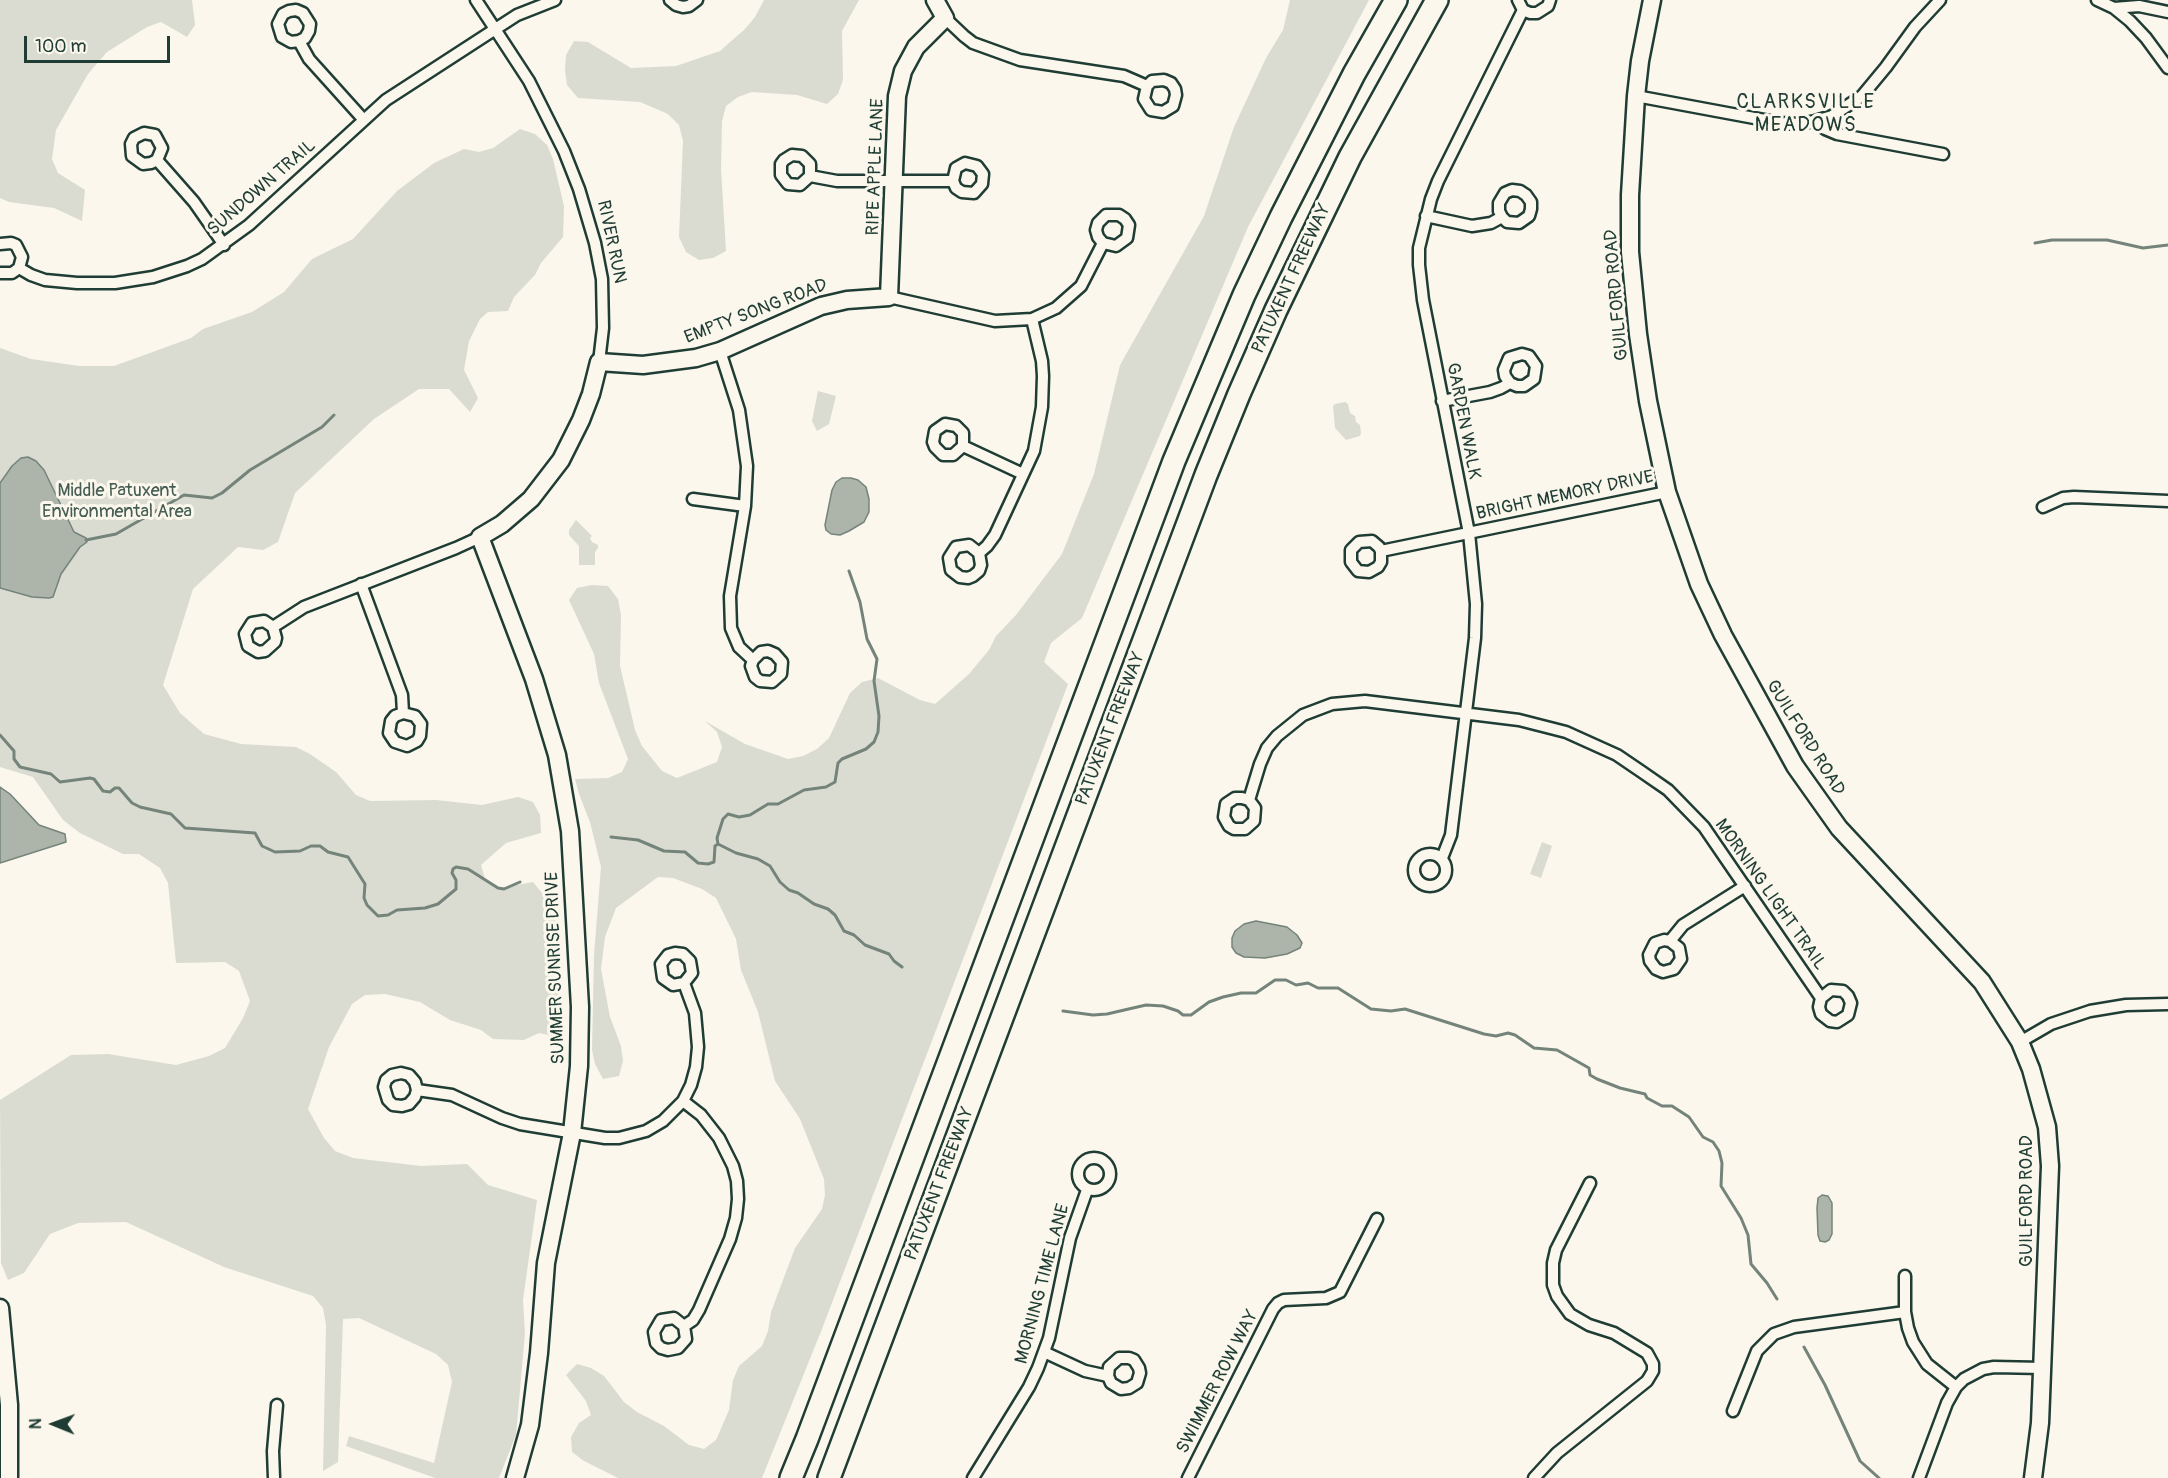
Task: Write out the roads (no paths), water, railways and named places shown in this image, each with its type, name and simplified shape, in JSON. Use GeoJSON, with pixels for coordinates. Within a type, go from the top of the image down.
{"type":"FeatureCollection","features":[{"type":"Feature","properties":{"kind":"highway","name":"PATUXENT FREEWAY"},"geometry":{"type":"LineString","coordinates":[[789,1478],[807,1439],[1187,430],[1244,295],[1281,217],[1354,74],[1396,0]]}},
{"type":"Feature","properties":{"kind":"highway","name":"PATUXENT FREEWAY"},"geometry":{"type":"LineString","coordinates":[[829,1478],[1206,475],[1239,394],[1280,300],[1350,157],[1437,0]]}},
{"type":"Feature","properties":{"kind":"street","name":"RIVER RUN"},"geometry":{"type":"LineString","coordinates":[[273,627],[304,607],[480,537],[517,513],[531,499],[561,460],[591,394],[599,362],[603,328],[602,279],[589,220],[560,142],[529,81],[477,0]]}},
{"type":"Feature","properties":{"kind":"street","name":"SUNDOWN TRAIL"},"geometry":{"type":"LineString","coordinates":[[19,268],[45,280],[97,284],[153,277],[187,266],[224,245],[249,225],[363,119],[407,85],[495,28],[533,7],[555,0]]}},
{"type":"Feature","properties":{"kind":"street"},"geometry":{"type":"LineString","coordinates":[[670,0],[683,7],[697,0]]}},
{"type":"Feature","properties":{"kind":"street"},"geometry":{"type":"LineString","coordinates":[[935,0],[945,18],[963,36],[1001,55],[1036,64],[1125,76],[1147,86]]}},
{"type":"Feature","properties":{"kind":"street","name":"GARDEN WALK"},"geometry":{"type":"LineString","coordinates":[[1442,858],[1451,835],[1475,638],[1476,604],[1469,533],[1423,300],[1419,248],[1426,216],[1438,181],[1520,5],[1530,13],[1537,13],[1548,6],[1550,0]]}},
{"type":"Feature","properties":{"kind":"street","name":"GUILFORD ROAD"},"geometry":{"type":"LineString","coordinates":[[1652,0],[1643,42],[1636,96],[1630,195],[1631,267],[1648,401],[1667,492],[1700,584],[1723,635],[1795,766],[1839,828],[1974,973],[2001,1010],[2020,1042],[2037,1089],[2050,1144],[2050,1200],[2040,1423],[2033,1478]]}},
{"type":"Feature","properties":{"kind":"street"},"geometry":{"type":"LineString","coordinates":[[1636,96],[1780,123],[1798,124],[1832,116],[1862,96],[1886,68],[1915,27],[1940,0]]}},
{"type":"Feature","properties":{"kind":"street"},"geometry":{"type":"LineString","coordinates":[[2097,0],[2114,8],[2146,38],[2168,68]]}},
{"type":"Feature","properties":{"kind":"street"},"geometry":{"type":"LineString","coordinates":[[2114,8],[2139,6],[2168,12]]}},
{"type":"Feature","properties":{"kind":"street","name":"RIPE APPLE LANE"},"geometry":{"type":"LineString","coordinates":[[889,297],[899,83],[916,47],[945,18]]}},
{"type":"Feature","properties":{"kind":"street"},"geometry":{"type":"LineString","coordinates":[[298,41],[309,59],[363,119]]}},
{"type":"Feature","properties":{"kind":"street"},"geometry":{"type":"LineString","coordinates":[[1815,121],[1825,129],[1837,134],[1943,154]]}},
{"type":"Feature","properties":{"kind":"street"},"geometry":{"type":"LineString","coordinates":[[157,160],[194,202],[224,245]]}},
{"type":"Feature","properties":{"kind":"street"},"geometry":{"type":"LineString","coordinates":[[810,176],[837,181],[953,181]]}},
{"type":"Feature","properties":{"kind":"street"},"geometry":{"type":"LineString","coordinates":[[1426,216],[1472,226],[1491,223],[1502,217]]}},
{"type":"Feature","properties":{"kind":"street"},"geometry":{"type":"LineString","coordinates":[[0,244],[10,243],[19,248],[22,257],[19,268],[12,273],[0,273]]}},
{"type":"Feature","properties":{"kind":"street","name":"EMPTY SONG ROAD"},"geometry":{"type":"LineString","coordinates":[[599,362],[661,364],[720,351],[820,306],[855,298],[889,297],[995,321],[1032,320],[1056,308],[1074,294],[1086,278],[1103,243]]}},
{"type":"Feature","properties":{"kind":"street"},"geometry":{"type":"LineString","coordinates":[[979,553],[995,535],[1034,451],[1042,407],[1042,361],[1032,320]]}},
{"type":"Feature","properties":{"kind":"street"},"geometry":{"type":"LineString","coordinates":[[720,351],[735,392],[743,427],[747,466],[745,506],[730,596],[731,628],[739,647],[753,660]]}},
{"type":"Feature","properties":{"kind":"street"},"geometry":{"type":"LineString","coordinates":[[1442,400],[1490,392],[1510,383]]}},
{"type":"Feature","properties":{"kind":"street"},"geometry":{"type":"LineString","coordinates":[[963,446],[1023,474]]}},
{"type":"Feature","properties":{"kind":"street","name":"BRIGHT MEMORY DRIVE"},"geometry":{"type":"LineString","coordinates":[[1381,551],[1667,492]]}},
{"type":"Feature","properties":{"kind":"street"},"geometry":{"type":"LineString","coordinates":[[2043,507],[2063,498],[2074,497],[2168,501]]}},
{"type":"Feature","properties":{"kind":"street"},"geometry":{"type":"LineString","coordinates":[[693,499],[745,506]]}},
{"type":"Feature","properties":{"kind":"street","name":"SUMMER SUNRISE DRIVE"},"geometry":{"type":"LineString","coordinates":[[480,537],[548,720],[557,755],[570,831],[580,1034],[572,1133],[546,1263],[539,1353],[530,1425],[515,1478]]}},
{"type":"Feature","properties":{"kind":"street"},"geometry":{"type":"LineString","coordinates":[[362,584],[402,695],[403,713]]}},
{"type":"Feature","properties":{"kind":"street","name":"MORNING LIGHT TRAIL"},"geometry":{"type":"LineString","coordinates":[[1248,800],[1260,764],[1272,742],[1292,723],[1317,708],[1348,701],[1466,713],[1541,725],[1592,742],[1617,755],[1668,790],[1693,815],[1718,845],[1821,998]]}},
{"type":"Feature","properties":{"kind":"street"},"geometry":{"type":"LineString","coordinates":[[1670,941],[1683,925],[1745,885]]}},
{"type":"Feature","properties":{"kind":"street"},"geometry":{"type":"LineString","coordinates":[[417,1090],[452,1095],[520,1124],[605,1138],[632,1136],[663,1121],[683,1101],[694,1076],[698,1047],[695,1013],[684,983]]}},
{"type":"Feature","properties":{"kind":"street"},"geometry":{"type":"LineString","coordinates":[[2020,1042],[2051,1024],[2090,1011],[2126,1005],[2168,1004]]}},
{"type":"Feature","properties":{"kind":"street"},"geometry":{"type":"LineString","coordinates":[[683,1101],[711,1126],[723,1145],[733,1166],[738,1199],[730,1239],[699,1310],[693,1320],[684,1326]]}},
{"type":"Feature","properties":{"kind":"street"},"geometry":{"type":"LineString","coordinates":[[1534,1478],[1557,1453],[1647,1381],[1653,1371],[1653,1364],[1647,1353],[1614,1333],[1589,1325],[1570,1314],[1557,1296],[1553,1285],[1553,1263],[1556,1250],[1590,1183]]}},
{"type":"Feature","properties":{"kind":"street","name":"MORNING TIME LANE"},"geometry":{"type":"LineString","coordinates":[[973,1478],[1029,1387],[1044,1352],[1070,1238],[1087,1190]]}},
{"type":"Feature","properties":{"kind":"street","name":"SWIMMER ROW WAY"},"geometry":{"type":"LineString","coordinates":[[1188,1478],[1278,1303],[1284,1300],[1326,1298],[1340,1293],[1377,1219]]}},
{"type":"Feature","properties":{"kind":"street"},"geometry":{"type":"LineString","coordinates":[[1905,1276],[1905,1312],[1908,1328],[1920,1355],[1927,1364],[1956,1388]]}},
{"type":"Feature","properties":{"kind":"street"},"geometry":{"type":"LineString","coordinates":[[0,1308],[9,1405],[9,1478]]}},
{"type":"Feature","properties":{"kind":"street"},"geometry":{"type":"LineString","coordinates":[[1733,1411],[1757,1351],[1774,1334],[1794,1327],[1905,1312]]}},
{"type":"Feature","properties":{"kind":"street"},"geometry":{"type":"LineString","coordinates":[[1044,1352],[1086,1371],[1108,1376]]}},
{"type":"Feature","properties":{"kind":"street"},"geometry":{"type":"LineString","coordinates":[[1919,1478],[1947,1403],[1964,1379],[1983,1369],[2042,1368]]}},
{"type":"Feature","properties":{"kind":"street"},"geometry":{"type":"LineString","coordinates":[[274,1478],[273,1451],[277,1405]]}},
{"type":"Feature","properties":{"kind":"waterway"},"geometry":{"type":"LineString","coordinates":[[2035,243],[2052,240],[2107,240],[2143,248],[2168,245]]}},
{"type":"Feature","properties":{"kind":"waterway"},"geometry":{"type":"LineString","coordinates":[[86,540],[116,534],[184,495],[212,498],[222,493],[250,470],[322,427],[334,415]]}},
{"type":"Feature","properties":{"kind":"waterway"},"geometry":{"type":"LineString","coordinates":[[718,844],[717,838],[723,819],[728,814],[739,817],[750,815],[768,804],[778,804],[804,790],[826,787],[835,782],[838,763],[842,759],[866,749],[874,742],[878,732],[879,716],[874,681],[877,659],[867,639],[860,602],[849,571]]}},
{"type":"Feature","properties":{"kind":"waterway"},"geometry":{"type":"LineString","coordinates":[[0,735],[14,751],[14,759],[20,767],[51,774],[60,782],[90,778],[94,779],[103,791],[110,792],[119,788],[132,803],[171,814],[185,828],[255,833],[262,846],[275,852],[300,851],[311,846],[320,846],[328,852],[348,857],[365,884],[364,898],[367,905],[378,916],[388,915],[397,910],[425,908],[438,904],[456,889],[456,880],[452,873],[456,867],[468,869],[498,888],[504,889],[520,882]]}},
{"type":"Feature","properties":{"kind":"waterway"},"geometry":{"type":"LineString","coordinates":[[611,837],[638,840],[664,851],[685,852],[698,863],[714,862],[715,846],[718,844],[736,853],[758,859],[770,866],[780,882],[789,890],[828,909],[835,915],[844,931],[854,935],[865,945],[889,954],[902,967]]}},
{"type":"Feature","properties":{"kind":"waterway"},"geometry":{"type":"LineString","coordinates":[[1063,1011],[1093,1015],[1107,1014],[1146,1005],[1163,1006],[1183,1015],[1191,1015],[1209,1002],[1241,993],[1256,993],[1275,980],[1286,980],[1296,985],[1308,983],[1318,988],[1338,988],[1371,1009],[1391,1011],[1405,1009],[1484,1034],[1515,1035],[1534,1048],[1557,1050],[1589,1068],[1590,1075],[1597,1079],[1645,1094],[1647,1098],[1662,1106],[1672,1106],[1689,1117],[1703,1137],[1713,1142],[1719,1151],[1722,1163],[1721,1186],[1741,1218],[1748,1235],[1751,1264],[1777,1299]]}},
{"type":"Feature","properties":{"kind":"waterway"},"geometry":{"type":"LineString","coordinates":[[1804,1347],[1825,1385],[1860,1461],[1879,1478]]}},
{"type":"Feature","properties":{"kind":"district","name":"CLARKSVILLE MEADOWS"},"geometry":{"type":"Point","coordinates":[1806,114]}},
{"type":"Feature","properties":{"kind":"park label","name":"Middle Patuxent Environmental Area"},"geometry":{"type":"Point","coordinates":[117,501]}}]}
